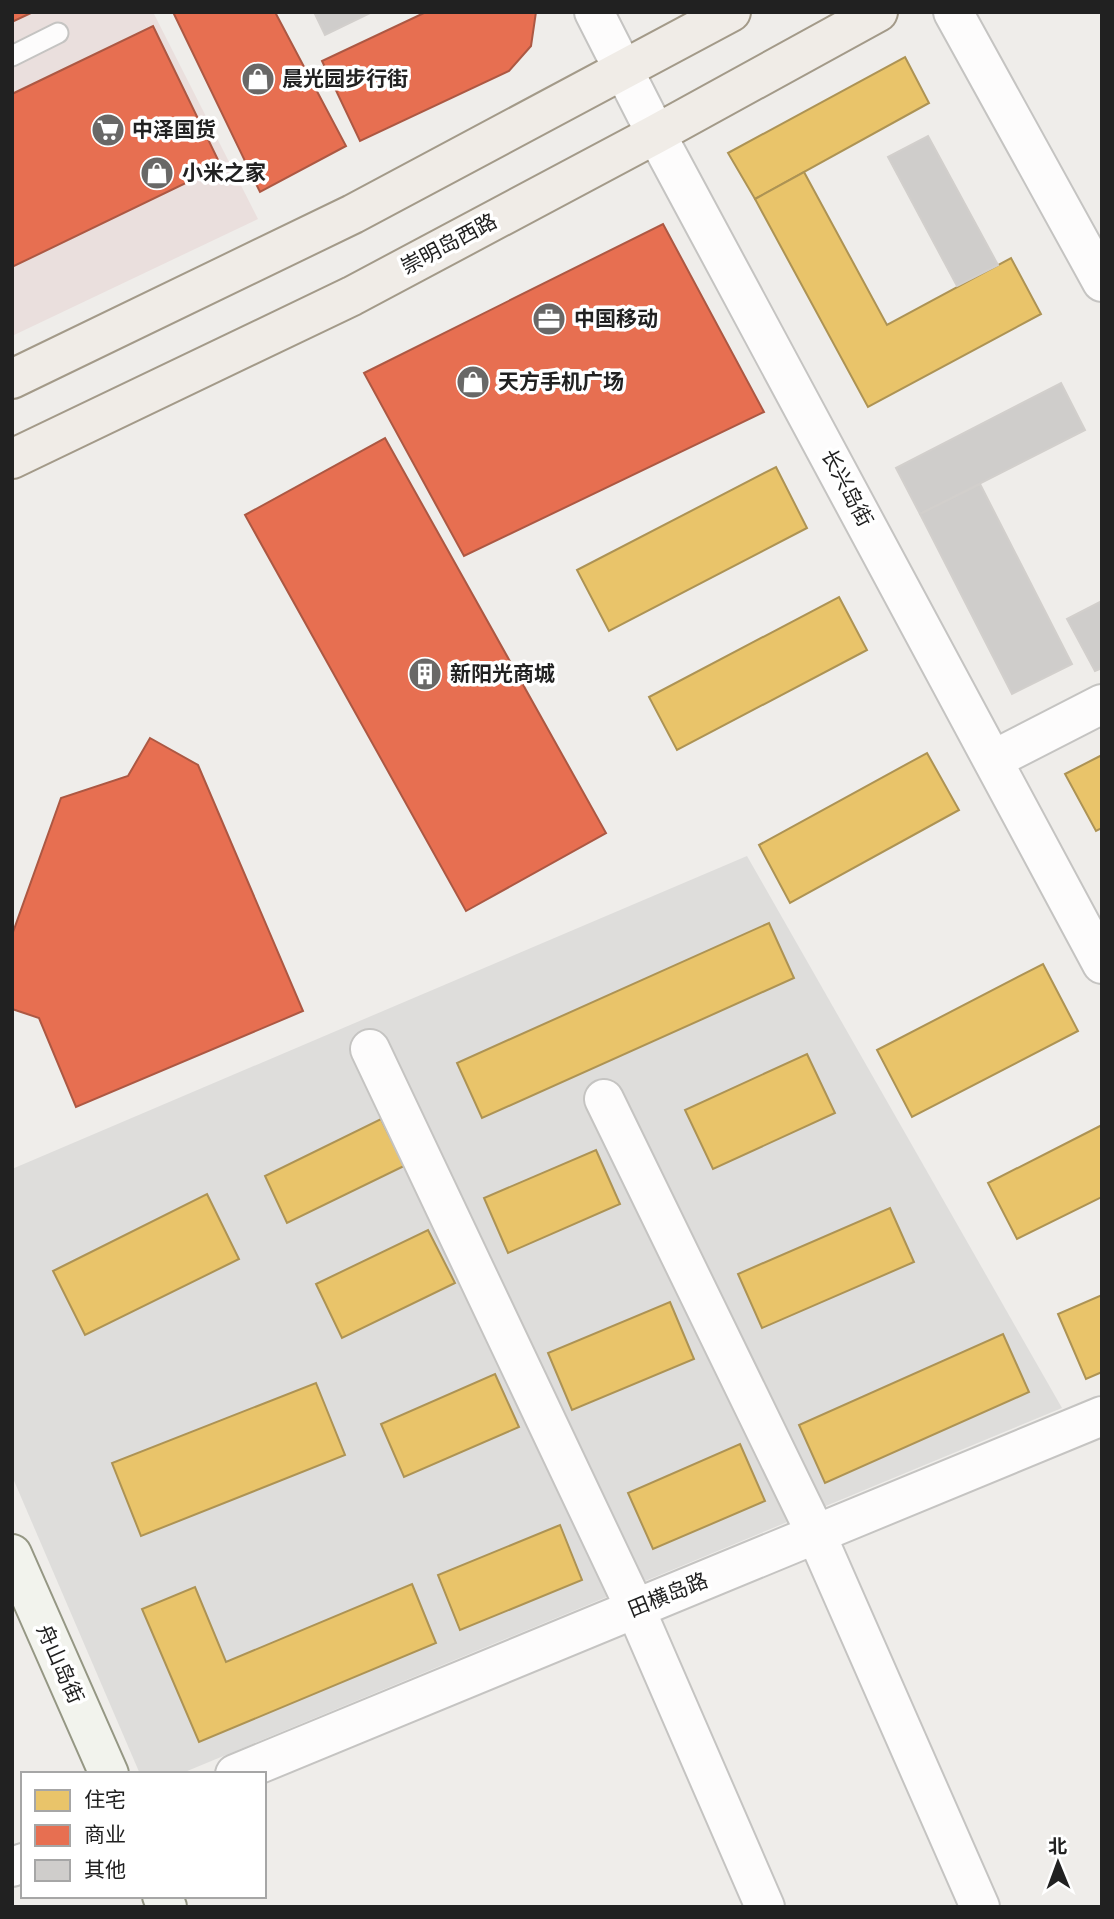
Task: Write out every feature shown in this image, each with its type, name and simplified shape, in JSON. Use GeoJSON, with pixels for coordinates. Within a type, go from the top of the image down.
{"type":"FeatureCollection","features":[{"type":"Feature","properties":{"kind":"main road"},"geometry":{"type":"LineString","coordinates":[[12,379],[354,214],[730,12]]}},
{"type":"Feature","properties":{"kind":"main road","name":"崇明岛西路"},"geometry":{"type":"LineString","coordinates":[[12,459],[352,296],[878,12]]}},
{"type":"Feature","properties":{"kind":"street","name":"长兴岛街"},"geometry":{"type":"LineString","coordinates":[[594,12],[656,134],[1102,964]]}},
{"type":"Feature","properties":{"kind":"street"},"geometry":{"type":"LineString","coordinates":[[953,12],[1102,282]]}},
{"type":"Feature","properties":{"kind":"street"},"geometry":{"type":"LineString","coordinates":[[993,760],[1102,705]]}},
{"type":"Feature","properties":{"kind":"street"},"geometry":{"type":"LineString","coordinates":[[370,1049],[635,1608],[765,1907]]}},
{"type":"Feature","properties":{"kind":"street"},"geometry":{"type":"LineString","coordinates":[[604,1099],[816,1534],[980,1907]]}},
{"type":"Feature","properties":{"kind":"street","name":"田横岛路"},"geometry":{"type":"LineString","coordinates":[[240,1772],[1102,1416]]}},
{"type":"Feature","properties":{"kind":"street","name":"舟山岛街"},"geometry":{"type":"LineString","coordinates":[[12,1554],[107,1772]]}},
{"type":"Feature","properties":{"kind":"lane"},"geometry":{"type":"LineString","coordinates":[[12,56],[58,33]]}},
{"type":"Feature","properties":{"kind":"shaded area"},"geometry":{"type":"Polygon","coordinates":[[[12,12],[153,12],[258,219],[12,336],[12,12]]]}},
{"type":"Feature","properties":{"kind":"shaded area"},"geometry":{"type":"Polygon","coordinates":[[[747,856],[1062,1408],[185,1772],[139,1772],[12,1476],[12,1169],[747,856]]]}},
{"type":"Feature","properties":{"kind":"building: 住宅"},"geometry":{"type":"Polygon","coordinates":[[[905,57],[929,103],[755,199],[728,153],[905,57]]]}},
{"type":"Feature","properties":{"kind":"building: 住宅"},"geometry":{"type":"Polygon","coordinates":[[[804,172],[887,325],[1011,258],[1041,314],[868,407],[755,199],[804,172]]]}},
{"type":"Feature","properties":{"kind":"building: 住宅"},"geometry":{"type":"Polygon","coordinates":[[[776,467],[807,528],[609,631],[577,570],[776,467]]]}},
{"type":"Feature","properties":{"kind":"building: 住宅"},"geometry":{"type":"Polygon","coordinates":[[[839,597],[867,650],[677,750],[649,697],[839,597]]]}},
{"type":"Feature","properties":{"kind":"building: 住宅"},"geometry":{"type":"Polygon","coordinates":[[[927,753],[959,810],[790,903],[759,845],[927,753]]]}},
{"type":"Feature","properties":{"kind":"building: 住宅"},"geometry":{"type":"Polygon","coordinates":[[[1102,755],[1102,828],[1096,831],[1065,774],[1102,755]]]}},
{"type":"Feature","properties":{"kind":"building: 住宅"},"geometry":{"type":"Polygon","coordinates":[[[769,923],[794,978],[482,1118],[457,1063],[769,923]]]}},
{"type":"Feature","properties":{"kind":"building: 住宅"},"geometry":{"type":"Polygon","coordinates":[[[1043,964],[1078,1031],[912,1117],[877,1050],[1043,964]]]}},
{"type":"Feature","properties":{"kind":"building: 住宅"},"geometry":{"type":"Polygon","coordinates":[[[807,1054],[835,1113],[713,1169],[685,1110],[807,1054]]]}},
{"type":"Feature","properties":{"kind":"building: 住宅"},"geometry":{"type":"Polygon","coordinates":[[[381,1119],[404,1166],[287,1223],[265,1176],[381,1119]]]}},
{"type":"Feature","properties":{"kind":"building: 住宅"},"geometry":{"type":"Polygon","coordinates":[[[1102,1125],[1102,1197],[1017,1239],[988,1183],[1102,1125]]]}},
{"type":"Feature","properties":{"kind":"building: 住宅"},"geometry":{"type":"Polygon","coordinates":[[[596,1150],[620,1204],[508,1253],[484,1198],[596,1150]]]}},
{"type":"Feature","properties":{"kind":"building: 住宅"},"geometry":{"type":"Polygon","coordinates":[[[207,1194],[239,1259],[85,1335],[53,1271],[207,1194]]]}},
{"type":"Feature","properties":{"kind":"building: 住宅"},"geometry":{"type":"Polygon","coordinates":[[[890,1208],[914,1262],[762,1328],[738,1274],[890,1208]]]}},
{"type":"Feature","properties":{"kind":"building: 住宅"},"geometry":{"type":"Polygon","coordinates":[[[428,1230],[455,1283],[342,1338],[316,1284],[428,1230]]]}},
{"type":"Feature","properties":{"kind":"building: 住宅"},"geometry":{"type":"Polygon","coordinates":[[[1102,1295],[1102,1372],[1086,1379],[1058,1314],[1102,1295]]]}},
{"type":"Feature","properties":{"kind":"building: 住宅"},"geometry":{"type":"Polygon","coordinates":[[[670,1302],[694,1359],[572,1410],[548,1353],[670,1302]]]}},
{"type":"Feature","properties":{"kind":"building: 住宅"},"geometry":{"type":"Polygon","coordinates":[[[1003,1334],[1029,1392],[825,1483],[799,1425],[1003,1334]]]}},
{"type":"Feature","properties":{"kind":"building: 住宅"},"geometry":{"type":"Polygon","coordinates":[[[495,1374],[519,1427],[404,1477],[381,1424],[495,1374]]]}},
{"type":"Feature","properties":{"kind":"building: 住宅"},"geometry":{"type":"Polygon","coordinates":[[[316,1383],[345,1455],[141,1536],[112,1463],[316,1383]]]}},
{"type":"Feature","properties":{"kind":"building: 住宅"},"geometry":{"type":"Polygon","coordinates":[[[740,1444],[765,1501],[653,1549],[628,1493],[740,1444]]]}},
{"type":"Feature","properties":{"kind":"building: 住宅"},"geometry":{"type":"Polygon","coordinates":[[[560,1525],[582,1580],[460,1630],[438,1575],[560,1525]]]}},
{"type":"Feature","properties":{"kind":"building: 住宅"},"geometry":{"type":"Polygon","coordinates":[[[412,1584],[436,1643],[199,1742],[142,1609],[195,1587],[226,1662],[412,1584]]]}},
{"type":"Feature","properties":{"kind":"building: 商业"},"geometry":{"type":"Polygon","coordinates":[[[12,12],[33,12],[12,22],[12,12]]]}},
{"type":"Feature","properties":{"kind":"building: 商业","name":"晨光园步行街"},"geometry":{"type":"Polygon","coordinates":[[[173,12],[275,12],[346,146],[260,192],[173,12]]]}},
{"type":"Feature","properties":{"kind":"building: 商业"},"geometry":{"type":"Polygon","coordinates":[[[426,12],[536,12],[531,46],[509,71],[360,141],[322,61],[426,12]]]}},
{"type":"Feature","properties":{"kind":"building: 商业","name":"中泽国货"},"geometry":{"type":"Polygon","coordinates":[[[153,26],[221,166],[12,267],[12,94],[153,26]]]}},
{"type":"Feature","properties":{"kind":"building: 商业"},"geometry":{"type":"Polygon","coordinates":[[[663,224],[764,412],[464,556],[364,373],[663,224]]]}},
{"type":"Feature","properties":{"kind":"building: 商业","name":"新阳光商城"},"geometry":{"type":"Polygon","coordinates":[[[385,438],[606,833],[466,911],[245,515],[385,438]]]}},
{"type":"Feature","properties":{"kind":"building: 商业"},"geometry":{"type":"Polygon","coordinates":[[[150,738],[198,765],[303,1011],[76,1107],[39,1018],[12,1009],[12,935],[61,798],[128,776],[150,738]]]}},
{"type":"Feature","properties":{"kind":"building: 其他"},"geometry":{"type":"Polygon","coordinates":[[[314,12],[372,12],[325,35],[314,12]]]}},
{"type":"Feature","properties":{"kind":"building: 其他"},"geometry":{"type":"Polygon","coordinates":[[[928,136],[998,265],[957,286],[888,157],[928,136]]]}},
{"type":"Feature","properties":{"kind":"building: 其他"},"geometry":{"type":"Polygon","coordinates":[[[1061,383],[1085,430],[920,514],[896,468],[1061,383]]]}},
{"type":"Feature","properties":{"kind":"building: 其他"},"geometry":{"type":"Polygon","coordinates":[[[980,484],[1072,664],[1012,694],[920,514],[980,484]]]}},
{"type":"Feature","properties":{"kind":"building: 其他"},"geometry":{"type":"Polygon","coordinates":[[[1102,601],[1102,668],[1095,671],[1067,619],[1102,601]]]}},
{"type":"Feature","properties":{"kind":"place","name":"晨光园步行街"},"geometry":{"type":"Point","coordinates":[258,79]}},
{"type":"Feature","properties":{"kind":"place","name":"中泽国货"},"geometry":{"type":"Point","coordinates":[108,130]}},
{"type":"Feature","properties":{"kind":"place","name":"小米之家"},"geometry":{"type":"Point","coordinates":[157,173]}},
{"type":"Feature","properties":{"kind":"place","name":"中国移动"},"geometry":{"type":"Point","coordinates":[549,319]}},
{"type":"Feature","properties":{"kind":"place","name":"天方手机广场"},"geometry":{"type":"Point","coordinates":[473,382]}},
{"type":"Feature","properties":{"kind":"place","name":"新阳光商城"},"geometry":{"type":"Point","coordinates":[425,674]}}]}
